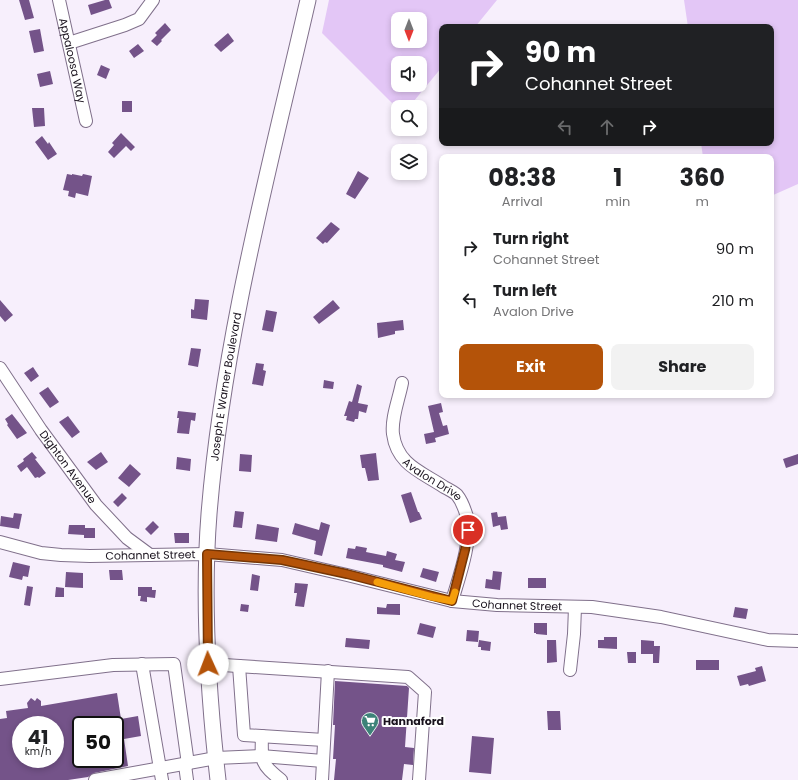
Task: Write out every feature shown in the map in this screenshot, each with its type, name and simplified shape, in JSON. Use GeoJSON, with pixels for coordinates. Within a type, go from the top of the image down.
{"type":"FeatureCollection","features":[{"type":"Feature","properties":{"kind":"main road","name":"Joseph E Warner Boulevard"},"geometry":{"type":"LineString","coordinates":[[218,780],[208,664],[207,554],[215,449],[233,334],[244,279],[308,0]]}},
{"type":"Feature","properties":{"kind":"street","name":"Appaloosa Way"},"geometry":{"type":"LineString","coordinates":[[59,0],[86,121]]}},
{"type":"Feature","properties":{"kind":"street"},"geometry":{"type":"LineString","coordinates":[[69,43],[139,19],[153,0]]}},
{"type":"Feature","properties":{"kind":"street","name":"Dighton Avenue"},"geometry":{"type":"LineString","coordinates":[[0,368],[41,430],[96,505],[127,538],[150,556]]}},
{"type":"Feature","properties":{"kind":"street","name":"Avalon Drive"},"geometry":{"type":"LineString","coordinates":[[402,383],[393,434],[397,449],[405,462],[457,495],[467,518],[468,530],[465,550],[452,601]]}},
{"type":"Feature","properties":{"kind":"street","name":"Cohannet Street"},"geometry":{"type":"LineString","coordinates":[[0,542],[41,553],[61,555],[150,556],[207,554],[282,560],[347,574],[452,601],[497,605],[575,607],[640,613],[692,623],[732,633],[779,641],[798,641]]}},
{"type":"Feature","properties":{"kind":"street"},"geometry":{"type":"LineString","coordinates":[[570,670],[575,607]]}},
{"type":"Feature","properties":{"kind":"street"},"geometry":{"type":"LineString","coordinates":[[0,679],[113,664],[174,664],[187,780]]}},
{"type":"Feature","properties":{"kind":"street"},"geometry":{"type":"LineString","coordinates":[[142,664],[161,774]]}},
{"type":"Feature","properties":{"kind":"street"},"geometry":{"type":"LineString","coordinates":[[208,664],[408,677],[425,692],[419,780]]}},
{"type":"Feature","properties":{"kind":"street"},"geometry":{"type":"LineString","coordinates":[[238,666],[244,735],[324,740]]}},
{"type":"Feature","properties":{"kind":"street"},"geometry":{"type":"LineString","coordinates":[[322,780],[328,672]]}},
{"type":"Feature","properties":{"kind":"street"},"geometry":{"type":"LineString","coordinates":[[262,736],[261,756],[267,769],[281,780]]}},
{"type":"Feature","properties":{"kind":"street"},"geometry":{"type":"LineString","coordinates":[[94,780],[161,774],[186,764],[216,758],[261,756],[323,761]]}},
{"type":"Feature","properties":{"kind":"shaded area"},"geometry":{"type":"Polygon","coordinates":[[[329,0],[497,0],[477,24],[439,24],[439,71],[427,85],[427,56],[391,56],[391,92],[421,92],[415,100],[391,100],[391,102],[322,33],[329,0]]]}},
{"type":"Feature","properties":{"kind":"shaded area"},"geometry":{"type":"Polygon","coordinates":[[[684,0],[798,0],[798,184],[774,195],[774,154],[703,154],[701,146],[774,146],[774,24],[688,24],[684,0]]]}},
{"type":"Feature","properties":{"kind":"building"},"geometry":{"type":"Polygon","coordinates":[[[19,0],[29,0],[34,18],[25,20],[19,0]]]}},
{"type":"Feature","properties":{"kind":"building"},"geometry":{"type":"Polygon","coordinates":[[[109,0],[112,8],[91,15],[88,5],[109,0]]]}},
{"type":"Feature","properties":{"kind":"building"},"geometry":{"type":"Polygon","coordinates":[[[165,23],[171,30],[157,46],[151,41],[157,35],[155,33],[165,23]]]}},
{"type":"Feature","properties":{"kind":"building"},"geometry":{"type":"Polygon","coordinates":[[[40,29],[44,51],[34,53],[29,31],[40,29]]]}},
{"type":"Feature","properties":{"kind":"building"},"geometry":{"type":"Polygon","coordinates":[[[228,33],[234,41],[221,52],[214,45],[228,33]]]}},
{"type":"Feature","properties":{"kind":"building"},"geometry":{"type":"Polygon","coordinates":[[[138,44],[144,51],[134,58],[129,51],[138,44]]]}},
{"type":"Feature","properties":{"kind":"building"},"geometry":{"type":"Polygon","coordinates":[[[101,65],[110,69],[106,79],[97,75],[101,65]]]}},
{"type":"Feature","properties":{"kind":"building"},"geometry":{"type":"Polygon","coordinates":[[[50,71],[53,84],[40,87],[37,74],[50,71]]]}},
{"type":"Feature","properties":{"kind":"building"},"geometry":{"type":"Polygon","coordinates":[[[122,101],[132,101],[132,112],[122,112],[122,101]]]}},
{"type":"Feature","properties":{"kind":"building"},"geometry":{"type":"Polygon","coordinates":[[[32,108],[44,108],[45,126],[34,127],[32,108]]]}},
{"type":"Feature","properties":{"kind":"building"},"geometry":{"type":"Polygon","coordinates":[[[121,133],[135,147],[131,151],[126,146],[114,158],[108,152],[114,145],[112,143],[121,133]]]}},
{"type":"Feature","properties":{"kind":"building"},"geometry":{"type":"Polygon","coordinates":[[[42,136],[48,144],[49,142],[57,154],[48,160],[35,142],[42,136]]]}},
{"type":"Feature","properties":{"kind":"building"},"geometry":{"type":"Polygon","coordinates":[[[358,171],[369,178],[355,199],[346,194],[358,171]]]}},
{"type":"Feature","properties":{"kind":"building"},"geometry":{"type":"Polygon","coordinates":[[[67,174],[82,176],[83,174],[92,176],[88,196],[76,193],[75,198],[68,196],[69,191],[63,190],[67,174]]]}},
{"type":"Feature","properties":{"kind":"building"},"geometry":{"type":"Polygon","coordinates":[[[331,222],[340,229],[327,243],[325,242],[323,244],[316,238],[331,222]]]}},
{"type":"Feature","properties":{"kind":"building"},"geometry":{"type":"Polygon","coordinates":[[[195,299],[209,300],[207,320],[191,318],[191,309],[194,310],[195,299]]]}},
{"type":"Feature","properties":{"kind":"building"},"geometry":{"type":"Polygon","coordinates":[[[0,300],[13,315],[5,322],[0,316],[0,300]]]}},
{"type":"Feature","properties":{"kind":"building"},"geometry":{"type":"Polygon","coordinates":[[[333,300],[340,308],[319,324],[313,317],[333,300]]]}},
{"type":"Feature","properties":{"kind":"building"},"geometry":{"type":"Polygon","coordinates":[[[266,310],[277,312],[273,332],[262,330],[266,310]]]}},
{"type":"Feature","properties":{"kind":"building"},"geometry":{"type":"Polygon","coordinates":[[[403,320],[404,330],[395,331],[395,334],[378,338],[377,323],[403,320]]]}},
{"type":"Feature","properties":{"kind":"building"},"geometry":{"type":"Polygon","coordinates":[[[191,348],[201,349],[198,367],[188,365],[191,348]]]}},
{"type":"Feature","properties":{"kind":"building"},"geometry":{"type":"Polygon","coordinates":[[[256,363],[264,364],[263,370],[266,371],[263,386],[252,384],[256,363]]]}},
{"type":"Feature","properties":{"kind":"building"},"geometry":{"type":"Polygon","coordinates":[[[33,367],[39,376],[31,382],[24,373],[33,367]]]}},
{"type":"Feature","properties":{"kind":"building"},"geometry":{"type":"Polygon","coordinates":[[[324,380],[334,382],[333,389],[323,388],[324,380]]]}},
{"type":"Feature","properties":{"kind":"building"},"geometry":{"type":"Polygon","coordinates":[[[357,384],[362,386],[358,403],[368,405],[366,413],[359,411],[358,419],[355,419],[354,422],[346,420],[347,416],[344,416],[349,401],[352,402],[357,384]]]}},
{"type":"Feature","properties":{"kind":"building"},"geometry":{"type":"Polygon","coordinates":[[[48,387],[59,402],[50,408],[39,393],[48,387]]]}},
{"type":"Feature","properties":{"kind":"building"},"geometry":{"type":"Polygon","coordinates":[[[441,403],[443,412],[439,413],[443,426],[447,425],[449,434],[435,438],[436,442],[426,444],[424,434],[434,432],[428,406],[441,403]]]}},
{"type":"Feature","properties":{"kind":"building"},"geometry":{"type":"Polygon","coordinates":[[[178,411],[196,413],[195,421],[191,420],[189,434],[177,433],[179,418],[177,418],[178,411]]]}},
{"type":"Feature","properties":{"kind":"building"},"geometry":{"type":"Polygon","coordinates":[[[12,414],[27,433],[17,439],[7,425],[8,424],[5,419],[12,414]]]}},
{"type":"Feature","properties":{"kind":"building"},"geometry":{"type":"Polygon","coordinates":[[[68,416],[80,432],[72,438],[59,422],[68,416]]]}},
{"type":"Feature","properties":{"kind":"building"},"geometry":{"type":"Polygon","coordinates":[[[32,452],[37,458],[35,459],[46,473],[39,478],[35,478],[27,467],[21,472],[17,466],[32,452]]]}},
{"type":"Feature","properties":{"kind":"building"},"geometry":{"type":"Polygon","coordinates":[[[101,452],[108,462],[96,470],[87,462],[101,452]]]}},
{"type":"Feature","properties":{"kind":"building"},"geometry":{"type":"Polygon","coordinates":[[[376,453],[379,480],[368,481],[365,468],[362,468],[360,455],[376,453]]]}},
{"type":"Feature","properties":{"kind":"building"},"geometry":{"type":"Polygon","coordinates":[[[240,454],[252,455],[251,472],[239,471],[240,454]]]}},
{"type":"Feature","properties":{"kind":"building"},"geometry":{"type":"Polygon","coordinates":[[[798,454],[798,464],[786,468],[783,459],[798,454]]]}},
{"type":"Feature","properties":{"kind":"building"},"geometry":{"type":"Polygon","coordinates":[[[177,457],[191,459],[190,471],[176,469],[177,457]]]}},
{"type":"Feature","properties":{"kind":"building"},"geometry":{"type":"Polygon","coordinates":[[[130,464],[141,474],[129,487],[118,478],[130,464]]]}},
{"type":"Feature","properties":{"kind":"building"},"geometry":{"type":"Polygon","coordinates":[[[411,492],[422,519],[410,523],[401,495],[411,492]]]}},
{"type":"Feature","properties":{"kind":"building"},"geometry":{"type":"Polygon","coordinates":[[[122,493],[127,498],[118,507],[113,502],[122,493]]]}},
{"type":"Feature","properties":{"kind":"building"},"geometry":{"type":"Polygon","coordinates":[[[235,511],[244,512],[242,528],[233,527],[235,511]]]}},
{"type":"Feature","properties":{"kind":"building"},"geometry":{"type":"Polygon","coordinates":[[[497,512],[498,517],[506,516],[508,529],[501,530],[500,525],[493,527],[491,513],[497,512]]]}},
{"type":"Feature","properties":{"kind":"building"},"geometry":{"type":"Polygon","coordinates":[[[14,513],[22,514],[19,529],[0,526],[1,516],[13,518],[14,513]]]}},
{"type":"Feature","properties":{"kind":"building"},"geometry":{"type":"Polygon","coordinates":[[[153,521],[159,527],[151,535],[145,529],[153,521]]]}},
{"type":"Feature","properties":{"kind":"building"},"geometry":{"type":"Polygon","coordinates":[[[321,522],[330,525],[322,556],[314,554],[316,541],[292,534],[295,523],[319,530],[321,522]]]}},
{"type":"Feature","properties":{"kind":"building"},"geometry":{"type":"Polygon","coordinates":[[[257,524],[279,528],[277,542],[255,539],[257,524]]]}},
{"type":"Feature","properties":{"kind":"building"},"geometry":{"type":"Polygon","coordinates":[[[69,525],[85,525],[85,528],[95,528],[95,538],[84,538],[84,535],[68,534],[69,525]]]}},
{"type":"Feature","properties":{"kind":"building"},"geometry":{"type":"Polygon","coordinates":[[[174,533],[189,533],[189,543],[175,543],[174,533]]]}},
{"type":"Feature","properties":{"kind":"building"},"geometry":{"type":"Polygon","coordinates":[[[356,546],[367,548],[366,552],[386,556],[387,551],[397,554],[395,560],[405,562],[402,572],[383,567],[383,565],[346,558],[348,548],[355,549],[356,546]]]}},
{"type":"Feature","properties":{"kind":"building"},"geometry":{"type":"Polygon","coordinates":[[[13,562],[30,566],[28,577],[23,576],[22,580],[9,577],[13,562]]]}},
{"type":"Feature","properties":{"kind":"building"},"geometry":{"type":"Polygon","coordinates":[[[423,568],[439,572],[436,582],[420,577],[423,568]]]}},
{"type":"Feature","properties":{"kind":"building"},"geometry":{"type":"Polygon","coordinates":[[[109,570],[122,570],[123,580],[110,580],[109,570]]]}},
{"type":"Feature","properties":{"kind":"building"},"geometry":{"type":"Polygon","coordinates":[[[493,571],[502,572],[500,590],[485,588],[486,579],[492,580],[493,571]]]}},
{"type":"Feature","properties":{"kind":"building"},"geometry":{"type":"Polygon","coordinates":[[[66,572],[83,573],[83,588],[65,587],[66,572]]]}},
{"type":"Feature","properties":{"kind":"building"},"geometry":{"type":"Polygon","coordinates":[[[252,574],[260,576],[258,591],[250,590],[252,574]]]}},
{"type":"Feature","properties":{"kind":"building"},"geometry":{"type":"Polygon","coordinates":[[[528,578],[546,578],[546,588],[528,588],[528,578]]]}},
{"type":"Feature","properties":{"kind":"building"},"geometry":{"type":"Polygon","coordinates":[[[295,583],[308,584],[304,607],[295,606],[297,593],[294,593],[295,583]]]}},
{"type":"Feature","properties":{"kind":"building"},"geometry":{"type":"Polygon","coordinates":[[[27,586],[33,587],[30,606],[24,605],[27,586]]]}},
{"type":"Feature","properties":{"kind":"building"},"geometry":{"type":"Polygon","coordinates":[[[56,587],[64,588],[64,597],[55,597],[56,587]]]}},
{"type":"Feature","properties":{"kind":"building"},"geometry":{"type":"Polygon","coordinates":[[[138,587],[152,587],[152,590],[156,590],[155,598],[147,597],[147,602],[140,601],[141,596],[138,596],[138,587]]]}},
{"type":"Feature","properties":{"kind":"building"},"geometry":{"type":"Polygon","coordinates":[[[241,604],[249,605],[248,612],[240,611],[241,604]]]}},
{"type":"Feature","properties":{"kind":"building"},"geometry":{"type":"Polygon","coordinates":[[[387,604],[400,604],[400,615],[377,614],[377,607],[386,608],[387,604]]]}},
{"type":"Feature","properties":{"kind":"building"},"geometry":{"type":"Polygon","coordinates":[[[735,607],[748,609],[746,619],[733,617],[735,607]]]}},
{"type":"Feature","properties":{"kind":"building"},"geometry":{"type":"Polygon","coordinates":[[[420,623],[436,627],[433,638],[417,634],[420,623]]]}},
{"type":"Feature","properties":{"kind":"building"},"geometry":{"type":"Polygon","coordinates":[[[534,623],[547,623],[547,635],[534,633],[534,623]]]}},
{"type":"Feature","properties":{"kind":"building"},"geometry":{"type":"Polygon","coordinates":[[[467,630],[479,631],[478,642],[466,641],[467,630]]]}},
{"type":"Feature","properties":{"kind":"building"},"geometry":{"type":"Polygon","coordinates":[[[604,637],[617,637],[617,649],[598,648],[598,640],[604,640],[604,637]]]}},
{"type":"Feature","properties":{"kind":"building"},"geometry":{"type":"Polygon","coordinates":[[[346,638],[370,640],[369,649],[345,647],[346,638]]]}},
{"type":"Feature","properties":{"kind":"building"},"geometry":{"type":"Polygon","coordinates":[[[479,640],[491,642],[490,651],[481,650],[481,647],[478,647],[479,640]]]}},
{"type":"Feature","properties":{"kind":"building"},"geometry":{"type":"Polygon","coordinates":[[[547,640],[556,640],[557,662],[547,663],[547,640]]]}},
{"type":"Feature","properties":{"kind":"building"},"geometry":{"type":"Polygon","coordinates":[[[641,640],[654,641],[654,646],[660,646],[659,663],[653,663],[653,654],[641,654],[641,640]]]}},
{"type":"Feature","properties":{"kind":"building"},"geometry":{"type":"Polygon","coordinates":[[[627,652],[636,652],[636,663],[628,663],[627,652]]]}},
{"type":"Feature","properties":{"kind":"building"},"geometry":{"type":"Polygon","coordinates":[[[696,660],[719,660],[719,670],[696,670],[696,660]]]}},
{"type":"Feature","properties":{"kind":"building"},"geometry":{"type":"Polygon","coordinates":[[[762,666],[766,681],[749,686],[748,684],[740,686],[737,676],[756,671],[755,668],[762,666]]]}},
{"type":"Feature","properties":{"kind":"building","name":"Hannaford"},"geometry":{"type":"Polygon","coordinates":[[[335,681],[407,686],[409,688],[405,747],[414,748],[413,765],[404,764],[402,780],[334,780],[336,759],[333,759],[335,681]]]}},
{"type":"Feature","properties":{"kind":"building"},"geometry":{"type":"Polygon","coordinates":[[[117,693],[121,716],[72,716],[72,768],[118,768],[94,773],[88,777],[68,780],[0,780],[0,719],[7,718],[6,711],[28,708],[27,703],[31,698],[35,701],[37,698],[41,701],[41,706],[117,693]]]}},
{"type":"Feature","properties":{"kind":"building"},"geometry":{"type":"Polygon","coordinates":[[[547,711],[560,711],[561,730],[548,730],[547,711]]]}},
{"type":"Feature","properties":{"kind":"building"},"geometry":{"type":"Polygon","coordinates":[[[138,716],[141,736],[124,739],[124,718],[138,716]]]}},
{"type":"Feature","properties":{"kind":"building"},"geometry":{"type":"Polygon","coordinates":[[[472,736],[494,738],[491,774],[469,772],[472,736]]]}},
{"type":"Feature","properties":{"kind":"building"},"geometry":{"type":"Polygon","coordinates":[[[124,739],[128,766],[124,767],[124,739]]]}},
{"type":"Feature","properties":{"kind":"slow traffic"},"geometry":{"type":"LineString","coordinates":[[377,582],[452,601],[455,592]]}},
{"type":"Feature","properties":{"kind":"place","name":"Hannaford"},"geometry":{"type":"Point","coordinates":[370,736]}},
{"type":"Feature","properties":{"kind":"route"},"geometry":{"type":"LineString","coordinates":[[208,664],[206,600],[207,554],[282,560],[347,574],[452,601],[465,550],[468,530]]}}]}
